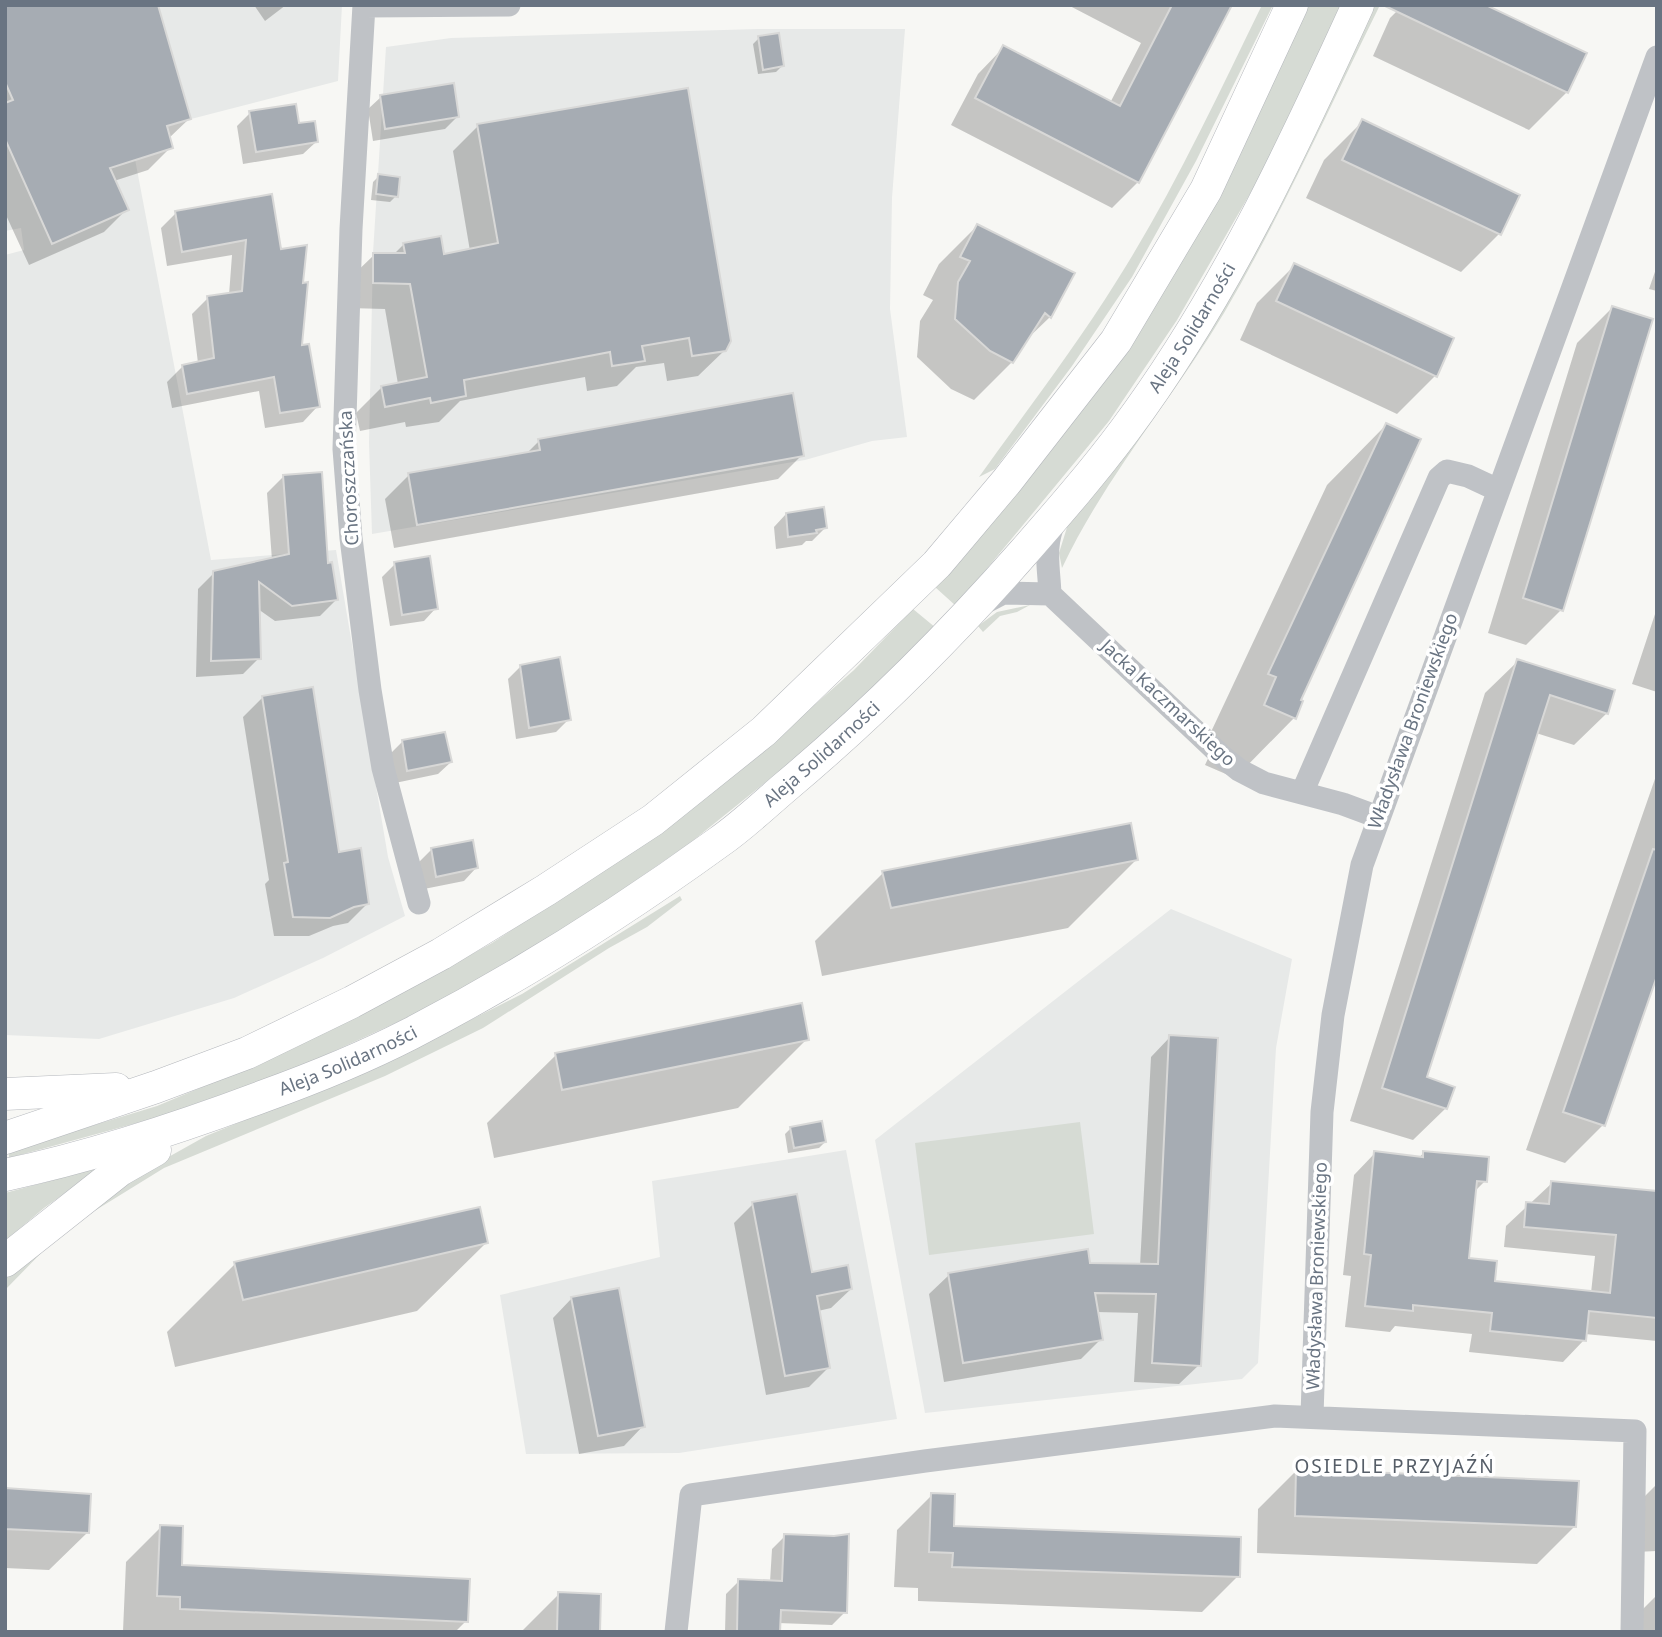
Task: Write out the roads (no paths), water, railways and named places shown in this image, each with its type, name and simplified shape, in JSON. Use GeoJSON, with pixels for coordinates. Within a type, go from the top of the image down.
{"type":"FeatureCollection","features":[{"type":"Feature","properties":{"kind":"main road"},"geometry":{"type":"LineString","coordinates":[[8,1137],[247,1053],[352,1002],[441,954],[653,820],[764,732],[937,564],[1007,481],[1116,341],[1206,190],[1292,5]]}},
{"type":"Feature","properties":{"kind":"main road","name":"Aleja Solidarności"},"geometry":{"type":"LineString","coordinates":[[8,1175],[116,1148],[223,1112],[322,1075],[407,1035],[565,946],[722,840],[822,756],[904,681],[972,611],[1059,512],[1126,430],[1189,334],[1247,234],[1298,137],[1358,5]]}},
{"type":"Feature","properties":{"kind":"main road"},"geometry":{"type":"LineString","coordinates":[[5,1094],[156,1087]]}},
{"type":"Feature","properties":{"kind":"main road"},"geometry":{"type":"LineString","coordinates":[[5,1262],[120,1170],[223,1112]]}},
{"type":"Feature","properties":{"kind":"street"},"geometry":{"type":"LineString","coordinates":[[364,6],[509,5]]}},
{"type":"Feature","properties":{"kind":"street","name":"Choroszczańska"},"geometry":{"type":"LineString","coordinates":[[364,6],[351,229],[344,449],[361,634],[374,716],[397,827],[419,903]]}},
{"type":"Feature","properties":{"kind":"street","name":"Władysława Broniewskiego"},"geometry":{"type":"LineString","coordinates":[[1312,1416],[1322,1111],[1334,1015],[1362,864],[1657,57]]}},
{"type":"Feature","properties":{"kind":"street"},"geometry":{"type":"LineString","coordinates":[[1302,793],[1439,478],[1447,471],[1457,472],[1498,490]]}},
{"type":"Feature","properties":{"kind":"street"},"geometry":{"type":"LineString","coordinates":[[972,611],[986,600],[1003,593],[1021,592],[1039,596],[1050,594],[1046,555],[1049,532],[1059,512]]}},
{"type":"Feature","properties":{"kind":"street","name":"Jacka Kaczmarskiego"},"geometry":{"type":"LineString","coordinates":[[1050,594],[1239,770],[1264,783],[1378,817]]}},
{"type":"Feature","properties":{"kind":"street"},"geometry":{"type":"LineString","coordinates":[[676,1632],[691,1495],[925,1461],[1275,1416],[1635,1431],[1632,1632]]}},
{"type":"Feature","properties":{"kind":"district","name":"OSIEDLE PRZYJAŹŃ"},"geometry":{"type":"Point","coordinates":[1395,1466]}}]}
